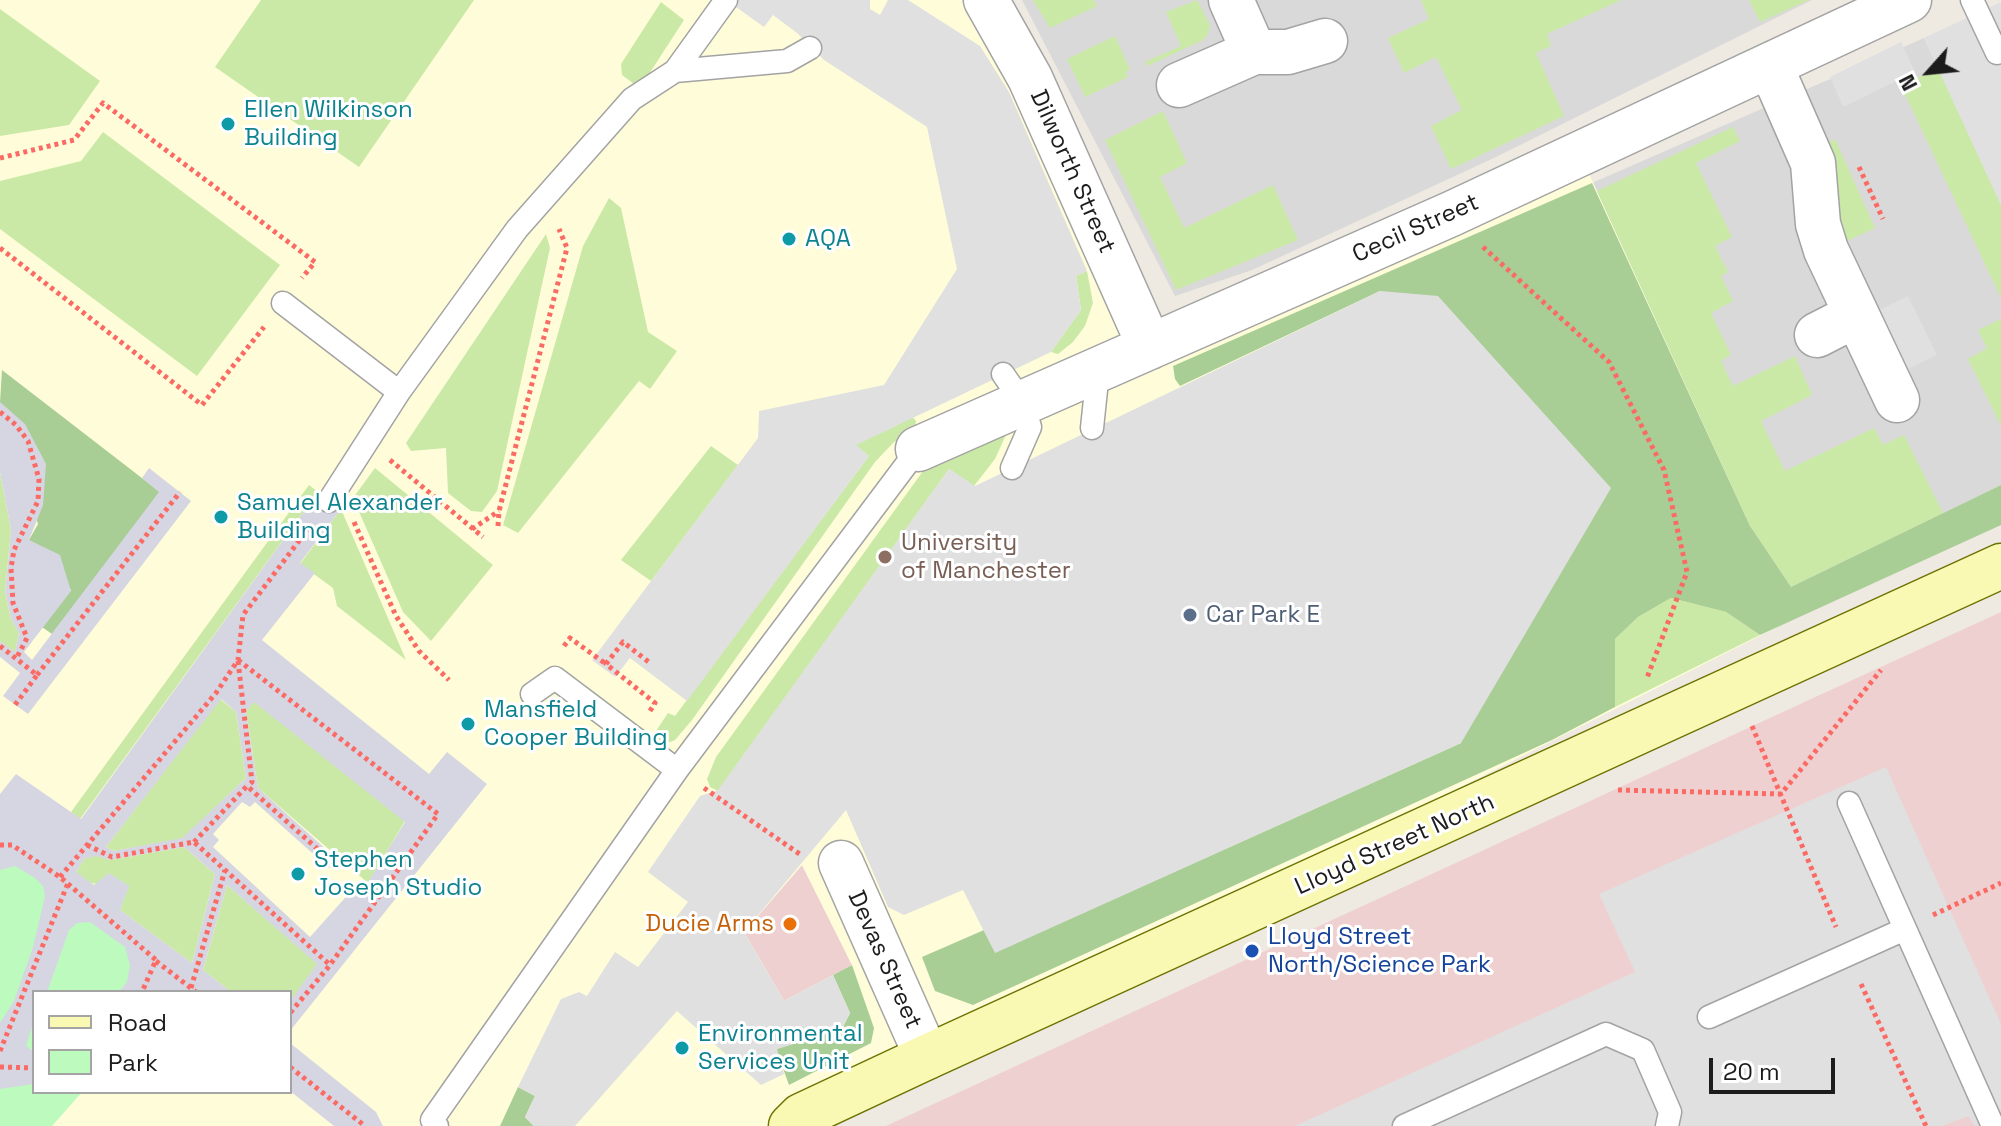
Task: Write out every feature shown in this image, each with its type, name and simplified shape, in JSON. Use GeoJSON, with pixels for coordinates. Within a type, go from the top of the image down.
{"type":"FeatureCollection","features":[{"type":"Feature","properties":{"kind":"street","name":"Dilworth Street"},"geometry":{"type":"LineString","coordinates":[[986,0],[1030,78],[1150,347]]}},
{"type":"Feature","properties":{"kind":"street"},"geometry":{"type":"LineString","coordinates":[[1231,0],[1254,52]]}},
{"type":"Feature","properties":{"kind":"street","name":"Cecil Street"},"geometry":{"type":"LineString","coordinates":[[918,449],[1013,388],[1098,371],[1451,214],[1909,0]]}},
{"type":"Feature","properties":{"kind":"street"},"geometry":{"type":"LineString","coordinates":[[1179,85],[1254,52],[1288,52],[1325,41]]}},
{"type":"Feature","properties":{"kind":"street"},"geometry":{"type":"LineString","coordinates":[[1770,65],[1809,151],[1818,224],[1856,315],[1897,400]]}},
{"type":"Feature","properties":{"kind":"street"},"geometry":{"type":"LineString","coordinates":[[1817,335],[1856,315]]}},
{"type":"Feature","properties":{"kind":"street","name":"Lloyd Street North"},"geometry":{"type":"LineString","coordinates":[[791,1126],[801,1116],[927,1057],[2001,566]]}},
{"type":"Feature","properties":{"kind":"street","name":"Devas Street"},"geometry":{"type":"LineString","coordinates":[[841,863],[927,1057]]}},
{"type":"Feature","properties":{"kind":"lane"},"geometry":{"type":"LineString","coordinates":[[334,495],[399,392],[517,229],[632,99],[675,71],[726,0]]}},
{"type":"Feature","properties":{"kind":"lane"},"geometry":{"type":"LineString","coordinates":[[1972,0],[1997,53],[2001,51]]}},
{"type":"Feature","properties":{"kind":"lane"},"geometry":{"type":"LineString","coordinates":[[675,71],[787,61],[810,48]]}},
{"type":"Feature","properties":{"kind":"lane"},"geometry":{"type":"LineString","coordinates":[[283,303],[399,392]]}},
{"type":"Feature","properties":{"kind":"lane"},"geometry":{"type":"LineString","coordinates":[[1092,428],[1098,371]]}},
{"type":"Feature","properties":{"kind":"lane"},"geometry":{"type":"LineString","coordinates":[[1012,468],[1030,427],[1013,388]]}},
{"type":"Feature","properties":{"kind":"lane"},"geometry":{"type":"LineString","coordinates":[[437,1126],[432,1120],[677,770],[918,449]]}},
{"type":"Feature","properties":{"kind":"lane"},"geometry":{"type":"LineString","coordinates":[[532,694],[555,678],[677,770]]}},
{"type":"Feature","properties":{"kind":"lane"},"geometry":{"type":"LineString","coordinates":[[1849,803],[1993,1126]]}},
{"type":"Feature","properties":{"kind":"lane"},"geometry":{"type":"LineString","coordinates":[[1709,1017],[1905,929]]}},
{"type":"Feature","properties":{"kind":"lane"},"geometry":{"type":"LineString","coordinates":[[1404,1126],[1606,1034],[1643,1050],[1670,1112],[1667,1126]]}},
{"type":"Feature","properties":{"kind":"path"},"geometry":{"type":"LineString","coordinates":[[0,158],[74,140],[103,103],[315,262],[202,405],[0,248]]}},
{"type":"Feature","properties":{"kind":"path"},"geometry":{"type":"LineString","coordinates":[[498,526],[499,511],[567,248],[545,196]]}},
{"type":"Feature","properties":{"kind":"path"},"geometry":{"type":"LineString","coordinates":[[1482,246],[1609,362],[1664,470],[1687,572],[1647,680]]}},
{"type":"Feature","properties":{"kind":"path"},"geometry":{"type":"LineString","coordinates":[[0,412],[16,425],[28,441],[39,479],[38,501],[14,550],[11,568],[13,603],[27,638],[16,659]]}},
{"type":"Feature","properties":{"kind":"path"},"geometry":{"type":"LineString","coordinates":[[369,441],[483,537]]}},
{"type":"Feature","properties":{"kind":"path"},"geometry":{"type":"LineString","coordinates":[[15,705],[180,492]]}},
{"type":"Feature","properties":{"kind":"path"},"geometry":{"type":"LineString","coordinates":[[87,845],[112,857],[194,842],[252,782],[238,660],[243,615],[334,495],[396,616],[419,651],[449,680]]}},
{"type":"Feature","properties":{"kind":"path"},"geometry":{"type":"LineString","coordinates":[[472,529],[499,511]]}},
{"type":"Feature","properties":{"kind":"path"},"geometry":{"type":"LineString","coordinates":[[564,646],[570,638],[655,703],[649,712],[637,703]]}},
{"type":"Feature","properties":{"kind":"path"},"geometry":{"type":"LineString","coordinates":[[556,640],[576,655]]}},
{"type":"Feature","properties":{"kind":"path"},"geometry":{"type":"LineString","coordinates":[[606,664],[623,642],[650,663]]}},
{"type":"Feature","properties":{"kind":"path"},"geometry":{"type":"LineString","coordinates":[[0,646],[37,675]]}},
{"type":"Feature","properties":{"kind":"path"},"geometry":{"type":"LineString","coordinates":[[1609,790],[1781,794],[1891,658]]}},
{"type":"Feature","properties":{"kind":"path"},"geometry":{"type":"LineString","coordinates":[[60,877],[216,693],[238,660]]}},
{"type":"Feature","properties":{"kind":"path"},"geometry":{"type":"LineString","coordinates":[[238,660],[438,814],[330,965],[292,1011]]}},
{"type":"Feature","properties":{"kind":"path"},"geometry":{"type":"LineString","coordinates":[[677,770],[805,858],[841,863]]}},
{"type":"Feature","properties":{"kind":"path"},"geometry":{"type":"LineString","coordinates":[[247,786],[331,861]]}},
{"type":"Feature","properties":{"kind":"path"},"geometry":{"type":"LineString","coordinates":[[194,842],[330,965]]}},
{"type":"Feature","properties":{"kind":"path"},"geometry":{"type":"LineString","coordinates":[[0,845],[12,845],[68,883],[193,990],[225,870]]}},
{"type":"Feature","properties":{"kind":"path"},"geometry":{"type":"LineString","coordinates":[[0,1051],[68,883]]}},
{"type":"Feature","properties":{"kind":"path"},"geometry":{"type":"LineString","coordinates":[[1905,929],[2001,883]]}},
{"type":"Feature","properties":{"kind":"path"},"geometry":{"type":"LineString","coordinates":[[143,990],[156,960]]}},
{"type":"Feature","properties":{"kind":"path"},"geometry":{"type":"LineString","coordinates":[[0,1067],[32,1068]]}},
{"type":"Feature","properties":{"kind":"path"},"geometry":{"type":"LineString","coordinates":[[292,1069],[365,1126]]}},
{"type":"Feature","properties":{"kind":"shaded area","name":"University of Manchester"},"geometry":{"type":"Polygon","coordinates":[[[0,0],[986,0],[1150,347],[1580,154],[1793,619],[791,1126],[0,1126],[0,0]],[[802,865],[744,932],[784,1001],[852,965],[802,865]]]}},
{"type":"Feature","properties":{"kind":"shaded area"},"geometry":{"type":"Polygon","coordinates":[[[726,0],[870,0],[870,9],[880,15],[888,0],[908,0],[980,46],[1009,92],[1087,271],[1076,276],[1081,310],[1051,352],[856,445],[869,456],[687,701],[630,658],[615,677],[592,660],[758,438],[759,411],[884,385],[957,269],[927,127],[824,60],[773,15],[764,27],[726,0]]]}},
{"type":"Feature","properties":{"kind":"shaded area"},"geometry":{"type":"Polygon","coordinates":[[[1022,0],[1812,0],[1496,157],[1252,270],[1175,296],[1022,0]]]}},
{"type":"Feature","properties":{"kind":"shaded area"},"geometry":{"type":"Polygon","coordinates":[[[2001,2],[2001,205],[1924,38],[2001,2]]]}},
{"type":"Feature","properties":{"kind":"shaded area"},"geometry":{"type":"Polygon","coordinates":[[[1924,38],[2001,205],[2001,485],[1791,587],[1750,526],[1592,183],[1924,38]]]}},
{"type":"Feature","properties":{"kind":"shaded area"},"geometry":{"type":"Polygon","coordinates":[[[1901,42],[1915,72],[1843,107],[1830,77],[1901,42]]]}},
{"type":"Feature","properties":{"kind":"shaded area","name":"Car Park E"},"geometry":{"type":"Polygon","coordinates":[[[1380,291],[1438,296],[1611,488],[1461,743],[995,953],[963,890],[904,915],[888,907],[846,810],[744,932],[784,1001],[833,975],[850,1013],[842,1029],[777,1049],[784,1074],[761,1085],[677,1011],[575,1126],[534,1126],[525,1117],[535,1096],[518,1087],[561,999],[579,992],[587,996],[615,952],[638,967],[688,902],[648,872],[700,796],[718,790],[949,469],[975,486],[1380,291]]]}},
{"type":"Feature","properties":{"kind":"shaded area"},"geometry":{"type":"Polygon","coordinates":[[[1908,296],[1937,355],[1908,369],[1879,310],[1908,296]]]}},
{"type":"Feature","properties":{"kind":"shaded area"},"geometry":{"type":"Polygon","coordinates":[[[0,402],[25,424],[46,464],[43,505],[29,540],[60,555],[71,591],[24,652],[32,660],[159,492],[142,478],[149,468],[191,501],[28,714],[3,696],[20,673],[0,657],[0,641],[15,652],[19,633],[11,619],[5,592],[11,530],[0,472],[0,402]]]}},
{"type":"Feature","properties":{"kind":"shaded area"},"geometry":{"type":"Polygon","coordinates":[[[318,492],[341,509],[300,563],[315,573],[262,640],[429,774],[447,752],[487,784],[292,1028],[292,998],[317,964],[227,885],[203,970],[228,990],[121,990],[127,982],[130,965],[125,947],[90,922],[77,923],[69,930],[48,990],[32,990],[32,1027],[26,1046],[32,1050],[32,1084],[0,1089],[0,1023],[14,1001],[33,947],[45,896],[43,886],[35,878],[15,866],[0,870],[0,794],[16,774],[81,819],[318,492]],[[221,699],[106,847],[113,851],[182,838],[246,778],[236,712],[221,699]],[[254,702],[246,711],[258,788],[338,860],[329,868],[255,802],[250,807],[242,802],[213,834],[219,840],[213,847],[310,937],[361,880],[368,882],[405,822],[254,702]],[[184,847],[110,860],[96,856],[84,859],[76,872],[94,885],[109,873],[129,886],[120,910],[192,963],[215,874],[184,847]]]}},
{"type":"Feature","properties":{"kind":"shaded area"},"geometry":{"type":"Polygon","coordinates":[[[2001,612],[2001,1126],[886,1126],[1811,699],[2001,612]]]}},
{"type":"Feature","properties":{"kind":"shaded area"},"geometry":{"type":"Polygon","coordinates":[[[1886,767],[2001,1024],[2001,1126],[1974,1126],[1969,1116],[1942,1126],[1295,1126],[1635,972],[1599,894],[1886,767]]]}},
{"type":"Feature","properties":{"kind":"shaded area"},"geometry":{"type":"Polygon","coordinates":[[[802,865],[852,965],[784,1001],[744,932],[802,865]]]}},
{"type":"Feature","properties":{"kind":"shaded area"},"geometry":{"type":"Polygon","coordinates":[[[292,1045],[376,1112],[383,1126],[334,1126],[292,1093],[292,1045]]]}},
{"type":"Feature","properties":{"kind":"green space"},"geometry":{"type":"Polygon","coordinates":[[[261,0],[474,0],[359,167],[215,67],[261,0]]]}},
{"type":"Feature","properties":{"kind":"green space"},"geometry":{"type":"Polygon","coordinates":[[[1033,0],[1094,0],[1097,6],[1050,28],[1033,0]]]}},
{"type":"Feature","properties":{"kind":"green space"},"geometry":{"type":"Polygon","coordinates":[[[1197,0],[1210,25],[1208,34],[1203,40],[1147,66],[1145,62],[1181,46],[1166,12],[1197,0]]]}},
{"type":"Feature","properties":{"kind":"green space"},"geometry":{"type":"Polygon","coordinates":[[[1421,0],[1621,0],[1547,34],[1551,46],[1536,53],[1564,116],[1451,169],[1431,126],[1462,110],[1436,57],[1404,73],[1388,38],[1429,19],[1421,0]]]}},
{"type":"Feature","properties":{"kind":"green space"},"geometry":{"type":"Polygon","coordinates":[[[1749,0],[1809,0],[1760,22],[1749,0]]]}},
{"type":"Feature","properties":{"kind":"green space"},"geometry":{"type":"Polygon","coordinates":[[[661,2],[684,20],[649,74],[634,84],[622,75],[621,64],[661,2]]]}},
{"type":"Feature","properties":{"kind":"green space"},"geometry":{"type":"Polygon","coordinates":[[[0,9],[100,81],[69,125],[0,136],[0,9]]]}},
{"type":"Feature","properties":{"kind":"green space"},"geometry":{"type":"Polygon","coordinates":[[[1115,36],[1130,70],[1126,72],[1128,77],[1085,97],[1067,59],[1115,36]]]}},
{"type":"Feature","properties":{"kind":"green space"},"geometry":{"type":"Polygon","coordinates":[[[1938,68],[2001,205],[2001,298],[1901,86],[1938,68]]]}},
{"type":"Feature","properties":{"kind":"green space"},"geometry":{"type":"Polygon","coordinates":[[[1163,111],[1187,163],[1160,177],[1184,228],[1273,185],[1298,240],[1176,290],[1105,140],[1163,111]]]}},
{"type":"Feature","properties":{"kind":"green space"},"geometry":{"type":"Polygon","coordinates":[[[1733,127],[1740,141],[1696,163],[1732,237],[1715,246],[1728,272],[1721,276],[1733,301],[1711,313],[1731,355],[1721,361],[1733,386],[1795,356],[1812,395],[1761,421],[1785,471],[1874,428],[1883,445],[1904,435],[1943,513],[1791,587],[1750,526],[1597,191],[1733,127]]]}},
{"type":"Feature","properties":{"kind":"green space"},"geometry":{"type":"Polygon","coordinates":[[[103,132],[280,265],[197,376],[0,229],[0,181],[81,161],[103,132]]]}},
{"type":"Feature","properties":{"kind":"green space"},"geometry":{"type":"Polygon","coordinates":[[[1835,139],[1875,228],[1847,241],[1842,240],[1825,145],[1835,139]]]}},
{"type":"Feature","properties":{"kind":"green space"},"geometry":{"type":"Polygon","coordinates":[[[1592,183],[1750,526],[1791,587],[2001,485],[2001,525],[1760,635],[1726,612],[1671,598],[1638,617],[1615,639],[1615,707],[1552,740],[973,1005],[935,991],[922,957],[984,930],[996,952],[1461,743],[1380,291],[1180,386],[1175,379],[1173,366],[1592,183]]]}},
{"type":"Feature","properties":{"kind":"green space"},"geometry":{"type":"Polygon","coordinates":[[[609,198],[621,208],[648,332],[677,351],[650,389],[639,381],[518,533],[503,525],[583,246],[609,198]]]}},
{"type":"Feature","properties":{"kind":"green space"},"geometry":{"type":"Polygon","coordinates":[[[546,234],[550,248],[497,491],[482,512],[471,511],[448,493],[446,448],[411,451],[406,443],[546,234]]]}},
{"type":"Feature","properties":{"kind":"green space"},"geometry":{"type":"Polygon","coordinates":[[[1087,271],[1093,303],[1085,326],[1073,342],[1058,354],[1051,352],[1081,310],[1076,276],[1087,271]]]}},
{"type":"Feature","properties":{"kind":"green space"},"geometry":{"type":"Polygon","coordinates":[[[2001,319],[2001,426],[1968,359],[1987,348],[1978,330],[2001,319]]]}},
{"type":"Feature","properties":{"kind":"green space"},"geometry":{"type":"Polygon","coordinates":[[[2,370],[160,492],[52,634],[42,627],[71,590],[29,540],[38,524],[0,402],[2,370]]]}},
{"type":"Feature","properties":{"kind":"green space"},"geometry":{"type":"Polygon","coordinates":[[[912,416],[916,421],[915,428],[893,443],[875,462],[692,720],[675,740],[663,745],[652,737],[668,713],[675,716],[869,456],[855,445],[912,416]]]}},
{"type":"Feature","properties":{"kind":"green space"},"geometry":{"type":"Polygon","coordinates":[[[1009,428],[995,459],[974,486],[949,469],[718,791],[710,787],[707,779],[716,757],[926,467],[1009,428]]]}},
{"type":"Feature","properties":{"kind":"green space"},"geometry":{"type":"Polygon","coordinates":[[[711,446],[738,465],[651,581],[621,560],[711,446]]]}},
{"type":"Feature","properties":{"kind":"green space"},"geometry":{"type":"Polygon","coordinates":[[[375,468],[493,565],[431,641],[403,612],[353,498],[375,468]]]}},
{"type":"Feature","properties":{"kind":"green space"},"geometry":{"type":"Polygon","coordinates":[[[0,472],[11,530],[5,592],[11,619],[19,633],[15,653],[0,641],[0,472]]]}},
{"type":"Feature","properties":{"kind":"green space"},"geometry":{"type":"Polygon","coordinates":[[[309,485],[318,492],[80,819],[71,812],[309,485]]]}},
{"type":"Feature","properties":{"kind":"green space"},"geometry":{"type":"Polygon","coordinates":[[[341,509],[406,660],[337,606],[333,588],[300,564],[341,509]]]}},
{"type":"Feature","properties":{"kind":"green space"},"geometry":{"type":"Polygon","coordinates":[[[1671,598],[1726,612],[1760,635],[1615,707],[1615,639],[1638,617],[1671,598]]]}},
{"type":"Feature","properties":{"kind":"green space"},"geometry":{"type":"Polygon","coordinates":[[[220,699],[236,712],[246,778],[182,839],[113,851],[106,847],[220,699]]]}},
{"type":"Feature","properties":{"kind":"green space"},"geometry":{"type":"Polygon","coordinates":[[[254,701],[405,821],[368,883],[258,788],[246,711],[254,701]]]}},
{"type":"Feature","properties":{"kind":"green space"},"geometry":{"type":"Polygon","coordinates":[[[0,801],[84,859],[76,872],[88,883],[94,885],[109,873],[129,886],[120,910],[183,958],[170,990],[32,990],[32,1094],[80,1094],[52,1126],[0,1126],[0,801]]]}},
{"type":"Feature","properties":{"kind":"green space"},"geometry":{"type":"Polygon","coordinates":[[[184,847],[215,874],[192,963],[120,910],[128,886],[88,883],[76,872],[84,859],[97,855],[110,860],[184,847]]]}},
{"type":"Feature","properties":{"kind":"green space"},"geometry":{"type":"Polygon","coordinates":[[[227,885],[318,964],[292,998],[292,990],[228,990],[203,970],[227,885]]]}},
{"type":"Feature","properties":{"kind":"green space"},"geometry":{"type":"Polygon","coordinates":[[[852,965],[874,1028],[871,1043],[789,1085],[776,1049],[842,1029],[850,1013],[833,975],[852,965]]]}},
{"type":"Feature","properties":{"kind":"green space"},"geometry":{"type":"Polygon","coordinates":[[[518,1087],[535,1096],[525,1117],[534,1126],[500,1126],[518,1087]]]}},
{"type":"Feature","properties":{"kind":"place","name":"Ellen Wilkinson Building"},"geometry":{"type":"Point","coordinates":[228,124]}},
{"type":"Feature","properties":{"kind":"place","name":"AQA"},"geometry":{"type":"Point","coordinates":[789,239]}},
{"type":"Feature","properties":{"kind":"place","name":"Samuel Alexander Building"},"geometry":{"type":"Point","coordinates":[221,517]}},
{"type":"Feature","properties":{"kind":"place","name":"University of Manchester"},"geometry":{"type":"Point","coordinates":[885,557]}},
{"type":"Feature","properties":{"kind":"place","name":"Car Park E"},"geometry":{"type":"Point","coordinates":[1190,615]}},
{"type":"Feature","properties":{"kind":"place","name":"Mansfield Cooper Building"},"geometry":{"type":"Point","coordinates":[468,724]}},
{"type":"Feature","properties":{"kind":"place","name":"Stephen Joseph Studio"},"geometry":{"type":"Point","coordinates":[298,874]}},
{"type":"Feature","properties":{"kind":"place","name":"Ducie Arms"},"geometry":{"type":"Point","coordinates":[790,924]}},
{"type":"Feature","properties":{"kind":"place","name":"Lloyd Street North/Science Park"},"geometry":{"type":"Point","coordinates":[1252,951]}},
{"type":"Feature","properties":{"kind":"place","name":"Environmental Services Unit"},"geometry":{"type":"Point","coordinates":[682,1048]}}]}
